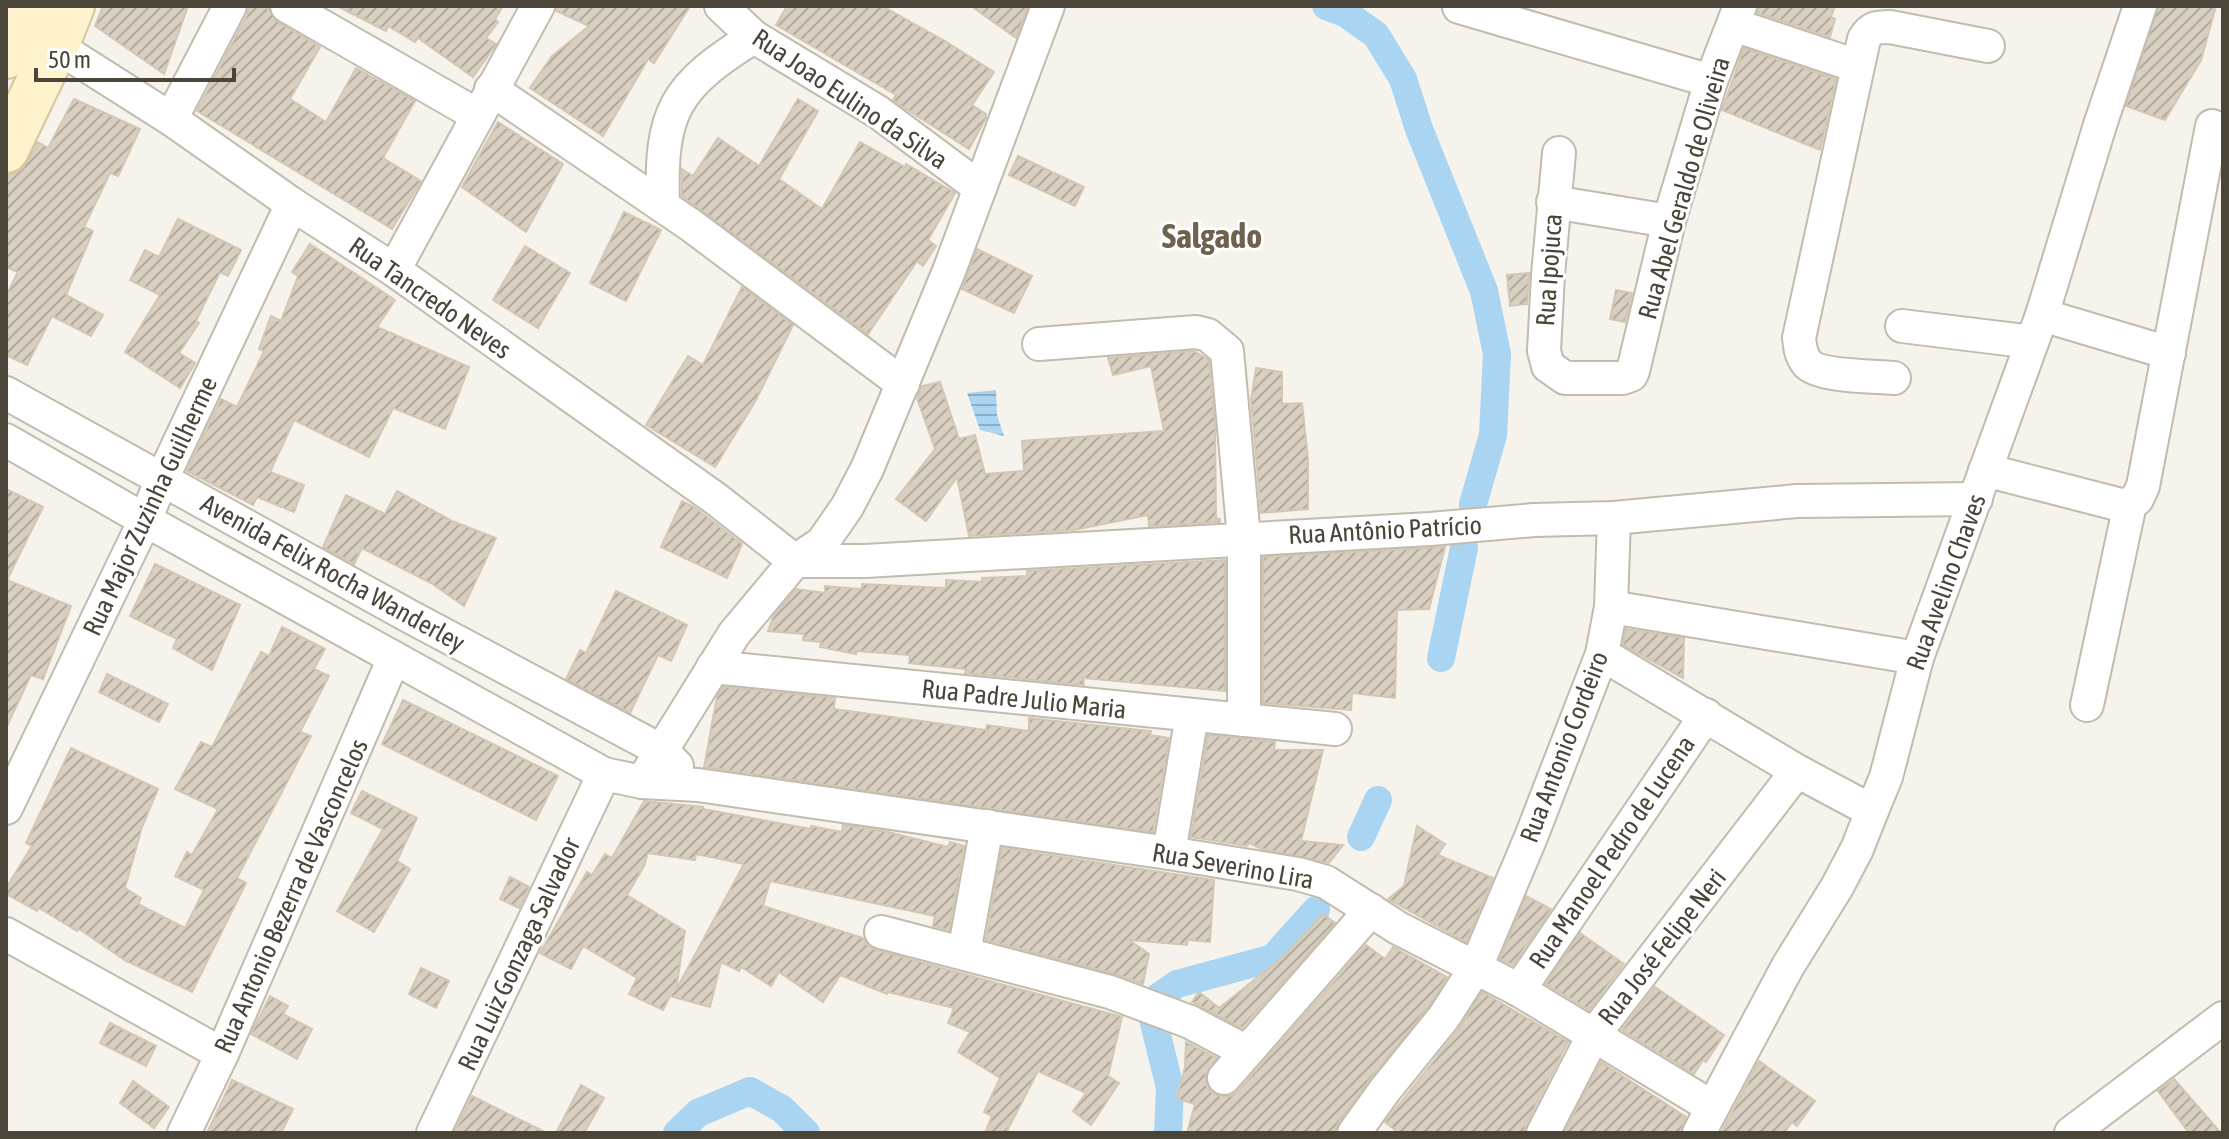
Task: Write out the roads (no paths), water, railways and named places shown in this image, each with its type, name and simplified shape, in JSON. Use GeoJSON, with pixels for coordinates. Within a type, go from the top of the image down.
{"type":"FeatureCollection","features":[{"type":"Feature","properties":{"kind":"main road"},"geometry":{"type":"LineString","coordinates":[[6,56],[26,6]]}},
{"type":"Feature","properties":{"kind":"main road"},"geometry":{"type":"LineString","coordinates":[[6,150],[72,6]]}},
{"type":"Feature","properties":{"kind":"street"},"geometry":{"type":"LineString","coordinates":[[171,119],[230,6]]}},
{"type":"Feature","properties":{"kind":"street"},"geometry":{"type":"LineString","coordinates":[[287,6],[484,102],[663,206],[903,384]]}},
{"type":"Feature","properties":{"kind":"street"},"geometry":{"type":"LineString","coordinates":[[394,270],[538,6]]}},
{"type":"Feature","properties":{"kind":"street","name":"Rua Joao Eulino da Silva"},"geometry":{"type":"LineString","coordinates":[[721,6],[754,37],[878,112],[980,188]]}},
{"type":"Feature","properties":{"kind":"street"},"geometry":{"type":"LineString","coordinates":[[642,782],[748,614],[795,561],[822,543],[847,507],[867,469],[980,188],[1048,6]]}},
{"type":"Feature","properties":{"kind":"street","name":"Rua Avelino Chaves"},"geometry":{"type":"LineString","coordinates":[[1705,1120],[1788,966],[1837,887],[1857,849],[1886,777],[1917,658],[2037,328],[2140,6]]}},
{"type":"Feature","properties":{"kind":"street"},"geometry":{"type":"LineString","coordinates":[[1459,7],[1711,81]]}},
{"type":"Feature","properties":{"kind":"street"},"geometry":{"type":"LineString","coordinates":[[1737,15],[1857,66]]}},
{"type":"Feature","properties":{"kind":"street","name":"Rua Abel Geraldo de Oliveira"},"geometry":{"type":"LineString","coordinates":[[1633,371],[1669,221],[1711,81],[1737,15]]}},
{"type":"Feature","properties":{"kind":"street"},"geometry":{"type":"LineString","coordinates":[[1894,378],[1823,372],[1812,368],[1804,360],[1799,338],[1864,39],[1869,31],[1877,27],[1890,27],[1988,46]]}},
{"type":"Feature","properties":{"kind":"street"},"geometry":{"type":"LineString","coordinates":[[663,206],[663,143],[675,107],[702,74],[754,37]]}},
{"type":"Feature","properties":{"kind":"street","name":"Rua Tancredo Neves"},"geometry":{"type":"LineString","coordinates":[[56,46],[171,119],[292,204],[394,270],[716,499],[795,561]]}},
{"type":"Feature","properties":{"kind":"street"},"geometry":{"type":"LineString","coordinates":[[2087,705],[2130,504],[2137,499],[2143,486],[2212,126]]}},
{"type":"Feature","properties":{"kind":"street","name":"Rua Ipojuca"},"geometry":{"type":"LineString","coordinates":[[1559,153],[1544,351],[1548,366],[1565,378],[1623,378],[1633,371]]}},
{"type":"Feature","properties":{"kind":"street"},"geometry":{"type":"LineString","coordinates":[[1553,202],[1669,221]]}},
{"type":"Feature","properties":{"kind":"street","name":"Rua Major Zuzinha Guilherme"},"geometry":{"type":"LineString","coordinates":[[6,808],[292,204]]}},
{"type":"Feature","properties":{"kind":"street"},"geometry":{"type":"LineString","coordinates":[[1902,326],[2037,328],[2166,367]]}},
{"type":"Feature","properties":{"kind":"street"},"geometry":{"type":"LineString","coordinates":[[1039,344],[1196,332],[1218,341],[1227,351],[1244,538],[1244,720]]}},
{"type":"Feature","properties":{"kind":"street","name":"Avenida Felix Rocha Wanderley"},"geometry":{"type":"LineString","coordinates":[[6,393],[407,615],[662,751]]}},
{"type":"Feature","properties":{"kind":"street","name":"Avenida Felix Rocha Wanderley"},"geometry":{"type":"LineString","coordinates":[[6,440],[604,774],[642,782]]}},
{"type":"Feature","properties":{"kind":"street","name":"Rua Antônio Patrício"},"geometry":{"type":"LineString","coordinates":[[795,561],[865,561],[1614,518],[1980,485],[2130,504]]}},
{"type":"Feature","properties":{"kind":"street","name":"Rua Antonio Cordeiro"},"geometry":{"type":"LineString","coordinates":[[1354,1133],[1444,1017],[1476,967],[1537,823],[1602,654],[1611,607],[1614,518]]}},
{"type":"Feature","properties":{"kind":"street"},"geometry":{"type":"LineString","coordinates":[[1611,607],[1917,658]]}},
{"type":"Feature","properties":{"kind":"street"},"geometry":{"type":"LineString","coordinates":[[1602,654],[1797,771],[1872,811]]}},
{"type":"Feature","properties":{"kind":"street","name":"Rua Antonio Bezerra de Vasconcelos"},"geometry":{"type":"LineString","coordinates":[[184,1133],[222,1054],[394,658]]}},
{"type":"Feature","properties":{"kind":"street","name":"Rua Padre Julio Maria"},"geometry":{"type":"LineString","coordinates":[[713,667],[1335,729]]}},
{"type":"Feature","properties":{"kind":"street"},"geometry":{"type":"LineString","coordinates":[[1169,853],[1192,715]]}},
{"type":"Feature","properties":{"kind":"street","name":"Rua Manoel Pedro de Lucena"},"geometry":{"type":"LineString","coordinates":[[1519,990],[1706,715]]}},
{"type":"Feature","properties":{"kind":"street"},"geometry":{"type":"LineString","coordinates":[[662,751],[698,785]]}},
{"type":"Feature","properties":{"kind":"street","name":"Rua José Felipe Neri"},"geometry":{"type":"LineString","coordinates":[[1543,1133],[1593,1036],[1797,771]]}},
{"type":"Feature","properties":{"kind":"street","name":"Rua Luiz Gonzaga Salvador"},"geometry":{"type":"LineString","coordinates":[[433,1133],[604,774]]}},
{"type":"Feature","properties":{"kind":"street","name":"Rua Severino Lira"},"geometry":{"type":"LineString","coordinates":[[642,782],[698,785],[987,826],[1298,874],[1326,882],[1426,944],[1519,990],[1593,1036],[1705,1120]]}},
{"type":"Feature","properties":{"kind":"street"},"geometry":{"type":"LineString","coordinates":[[964,953],[987,826]]}},
{"type":"Feature","properties":{"kind":"street"},"geometry":{"type":"LineString","coordinates":[[1224,1078],[1371,910]]}},
{"type":"Feature","properties":{"kind":"street"},"geometry":{"type":"LineString","coordinates":[[881,932],[1110,992],[1190,1022],[1245,1051]]}},
{"type":"Feature","properties":{"kind":"street"},"geometry":{"type":"LineString","coordinates":[[6,934],[222,1054]]}},
{"type":"Feature","properties":{"kind":"street"},"geometry":{"type":"LineString","coordinates":[[2071,1133],[2220,1026]]}},
{"type":"Feature","properties":{"kind":"water"},"geometry":{"type":"Polygon","coordinates":[[[996,390],[997,415],[1004,436],[980,430],[967,393],[996,390]]]}},
{"type":"Feature","properties":{"kind":"waterway"},"geometry":{"type":"LineString","coordinates":[[1326,6],[1345,13],[1376,35],[1403,79],[1419,129],[1484,291],[1497,354],[1493,435],[1473,504]]}},
{"type":"Feature","properties":{"kind":"waterway"},"geometry":{"type":"LineString","coordinates":[[1441,658],[1464,548]]}},
{"type":"Feature","properties":{"kind":"waterway"},"geometry":{"type":"LineString","coordinates":[[1361,837],[1378,800]]}},
{"type":"Feature","properties":{"kind":"waterway"},"geometry":{"type":"LineString","coordinates":[[1154,1000],[1177,984],[1273,958],[1316,910]]}},
{"type":"Feature","properties":{"kind":"waterway"},"geometry":{"type":"LineString","coordinates":[[1152,1015],[1170,1088],[1168,1133]]}},
{"type":"Feature","properties":{"kind":"waterway"},"geometry":{"type":"LineString","coordinates":[[677,1133],[698,1113],[750,1091],[782,1109],[806,1133]]}},
{"type":"Feature","properties":{"kind":"district","name":"Salgado"},"geometry":{"type":"Point","coordinates":[1212,235]}}]}
